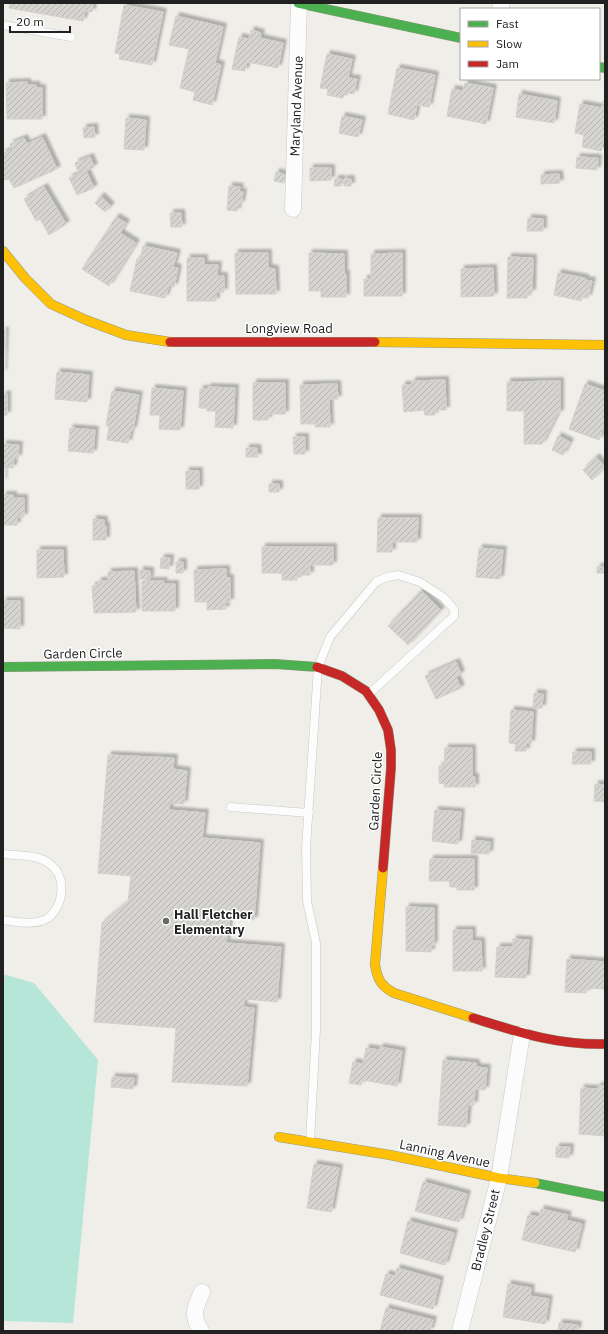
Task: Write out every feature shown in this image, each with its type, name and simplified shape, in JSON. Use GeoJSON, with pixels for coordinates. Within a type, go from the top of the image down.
{"type":"FeatureCollection","features":[{"type":"Feature","properties":{"kind":"street"},"geometry":{"type":"LineString","coordinates":[[298,3],[460,38]]}},
{"type":"Feature","properties":{"kind":"street","name":"Maryland Avenue"},"geometry":{"type":"LineString","coordinates":[[293,209],[298,3]]}},
{"type":"Feature","properties":{"kind":"street","name":"Longview Road"},"geometry":{"type":"LineString","coordinates":[[3,251],[25,278],[51,304],[86,320],[126,335],[156,340],[171,342],[293,341],[590,343],[605,345]]}},
{"type":"Feature","properties":{"kind":"street","name":"Garden Circle"},"geometry":{"type":"LineString","coordinates":[[3,667],[275,664],[318,668],[342,676],[366,691],[379,710],[388,730],[391,750],[375,964],[377,978],[384,987],[394,993],[522,1034],[551,1041],[586,1045],[605,1044]]}},
{"type":"Feature","properties":{"kind":"street","name":"Bradley Street"},"geometry":{"type":"LineString","coordinates":[[460,1331],[499,1178],[522,1034]]}},
{"type":"Feature","properties":{"kind":"street","name":"Lanning Avenue"},"geometry":{"type":"LineString","coordinates":[[279,1137],[390,1155],[499,1178],[605,1197]]}},
{"type":"Feature","properties":{"kind":"street"},"geometry":{"type":"LineString","coordinates":[[201,1331],[196,1321],[195,1314],[202,1292]]}},
{"type":"Feature","properties":{"kind":"lane"},"geometry":{"type":"LineString","coordinates":[[3,25],[71,37]]}},
{"type":"Feature","properties":{"kind":"lane"},"geometry":{"type":"LineString","coordinates":[[310,1142],[316,1030],[316,942],[307,901],[306,848],[318,668],[330,637],[376,582],[387,576],[398,576],[420,582],[443,597],[454,609],[454,616],[369,695]]}},
{"type":"Feature","properties":{"kind":"lane"},"geometry":{"type":"LineString","coordinates":[[231,807],[308,813]]}},
{"type":"Feature","properties":{"kind":"lane"},"geometry":{"type":"LineString","coordinates":[[3,854],[34,856],[51,865],[60,877],[62,892],[56,908],[48,918],[31,923],[3,920]]}},
{"type":"Feature","properties":{"kind":"green space"},"geometry":{"type":"Polygon","coordinates":[[[3,974],[34,983],[98,1060],[73,1323],[3,1321],[3,974]]]}},
{"type":"Feature","properties":{"kind":"building"},"geometry":{"type":"Polygon","coordinates":[[[10,3],[93,3],[92,12],[85,11],[83,21],[9,8],[10,3]]]}},
{"type":"Feature","properties":{"kind":"building"},"geometry":{"type":"Polygon","coordinates":[[[124,5],[163,12],[152,65],[119,59],[120,54],[115,53],[124,5]]]}},
{"type":"Feature","properties":{"kind":"building"},"geometry":{"type":"Polygon","coordinates":[[[176,16],[223,27],[215,63],[221,65],[212,105],[193,100],[195,92],[180,88],[189,49],[169,45],[176,16]]]}},
{"type":"Feature","properties":{"kind":"building"},"geometry":{"type":"Polygon","coordinates":[[[251,30],[261,33],[260,38],[283,43],[278,68],[247,62],[245,71],[232,69],[239,37],[249,39],[251,30]]]}},
{"type":"Feature","properties":{"kind":"building"},"geometry":{"type":"Polygon","coordinates":[[[327,54],[352,59],[348,78],[357,79],[354,94],[344,92],[343,98],[327,95],[328,89],[320,88],[327,54]]]}},
{"type":"Feature","properties":{"kind":"building"},"geometry":{"type":"Polygon","coordinates":[[[397,68],[435,75],[429,107],[417,105],[414,120],[388,114],[397,68]]]}},
{"type":"Feature","properties":{"kind":"building"},"geometry":{"type":"Polygon","coordinates":[[[27,82],[27,85],[36,85],[37,88],[42,88],[42,119],[7,119],[6,83],[27,82]]]}},
{"type":"Feature","properties":{"kind":"building"},"geometry":{"type":"Polygon","coordinates":[[[465,83],[493,88],[486,124],[447,116],[452,89],[463,91],[465,83]]]}},
{"type":"Feature","properties":{"kind":"building"},"geometry":{"type":"Polygon","coordinates":[[[519,94],[557,101],[554,123],[516,117],[519,94]]]}},
{"type":"Feature","properties":{"kind":"building"},"geometry":{"type":"Polygon","coordinates":[[[603,101],[605,102],[605,138],[601,151],[582,147],[584,135],[575,133],[580,104],[602,108],[603,101]]]}},
{"type":"Feature","properties":{"kind":"building"},"geometry":{"type":"Polygon","coordinates":[[[342,116],[362,120],[358,137],[339,133],[342,116]]]}},
{"type":"Feature","properties":{"kind":"building"},"geometry":{"type":"Polygon","coordinates":[[[126,118],[146,120],[144,150],[124,149],[126,118]]]}},
{"type":"Feature","properties":{"kind":"building"},"geometry":{"type":"Polygon","coordinates":[[[94,127],[95,137],[84,138],[83,128],[94,127]]]}},
{"type":"Feature","properties":{"kind":"building"},"geometry":{"type":"Polygon","coordinates":[[[42,137],[57,169],[14,188],[9,179],[4,180],[3,177],[3,153],[13,149],[10,144],[24,138],[27,144],[42,137]]]}},
{"type":"Feature","properties":{"kind":"building"},"geometry":{"type":"Polygon","coordinates":[[[90,157],[94,167],[79,174],[75,163],[90,157]]]}},
{"type":"Feature","properties":{"kind":"building"},"geometry":{"type":"Polygon","coordinates":[[[577,157],[598,158],[597,170],[576,168],[577,157]]]}},
{"type":"Feature","properties":{"kind":"building"},"geometry":{"type":"Polygon","coordinates":[[[310,168],[331,168],[331,180],[310,181],[310,168]]]}},
{"type":"Feature","properties":{"kind":"building"},"geometry":{"type":"Polygon","coordinates":[[[86,171],[94,188],[77,195],[69,178],[86,171]]]}},
{"type":"Feature","properties":{"kind":"building"},"geometry":{"type":"Polygon","coordinates":[[[276,172],[286,175],[284,183],[274,181],[276,172]]]}},
{"type":"Feature","properties":{"kind":"building"},"geometry":{"type":"Polygon","coordinates":[[[559,174],[560,183],[541,184],[541,175],[559,174]]]}},
{"type":"Feature","properties":{"kind":"building"},"geometry":{"type":"Polygon","coordinates":[[[335,179],[342,179],[341,186],[334,186],[335,179]]]}},
{"type":"Feature","properties":{"kind":"building"},"geometry":{"type":"Polygon","coordinates":[[[344,179],[351,179],[351,186],[344,186],[344,179]]]}},
{"type":"Feature","properties":{"kind":"building"},"geometry":{"type":"Polygon","coordinates":[[[229,186],[240,187],[239,192],[243,192],[241,204],[238,204],[237,211],[227,210],[229,186]]]}},
{"type":"Feature","properties":{"kind":"building"},"geometry":{"type":"Polygon","coordinates":[[[44,187],[66,224],[49,235],[40,219],[36,221],[24,199],[44,187]]]}},
{"type":"Feature","properties":{"kind":"building"},"geometry":{"type":"Polygon","coordinates":[[[101,196],[111,206],[105,212],[95,203],[101,196]]]}},
{"type":"Feature","properties":{"kind":"building"},"geometry":{"type":"Polygon","coordinates":[[[170,213],[181,213],[182,227],[171,227],[170,213]]]}},
{"type":"Feature","properties":{"kind":"building"},"geometry":{"type":"Polygon","coordinates":[[[116,217],[126,223],[120,233],[136,243],[109,286],[82,269],[116,217]]]}},
{"type":"Feature","properties":{"kind":"building"},"geometry":{"type":"Polygon","coordinates":[[[528,218],[543,219],[543,231],[527,231],[528,218]]]}},
{"type":"Feature","properties":{"kind":"building"},"geometry":{"type":"Polygon","coordinates":[[[143,246],[177,253],[173,267],[178,268],[174,287],[169,286],[165,298],[130,291],[137,259],[140,260],[143,246]]]}},
{"type":"Feature","properties":{"kind":"building"},"geometry":{"type":"Polygon","coordinates":[[[235,253],[268,253],[268,268],[275,269],[276,294],[236,294],[235,253]]]}},
{"type":"Feature","properties":{"kind":"building"},"geometry":{"type":"Polygon","coordinates":[[[309,253],[344,254],[346,297],[321,297],[321,291],[309,291],[309,253]]]}},
{"type":"Feature","properties":{"kind":"building"},"geometry":{"type":"Polygon","coordinates":[[[402,253],[402,296],[364,296],[364,279],[371,279],[371,254],[402,253]]]}},
{"type":"Feature","properties":{"kind":"building"},"geometry":{"type":"Polygon","coordinates":[[[508,257],[533,258],[532,293],[527,293],[527,298],[507,298],[508,257]]]}},
{"type":"Feature","properties":{"kind":"building"},"geometry":{"type":"Polygon","coordinates":[[[187,258],[204,258],[204,265],[218,265],[217,276],[224,276],[224,292],[216,292],[216,301],[187,301],[187,258]]]}},
{"type":"Feature","properties":{"kind":"building"},"geometry":{"type":"Polygon","coordinates":[[[493,268],[494,296],[461,297],[461,269],[493,268]]]}},
{"type":"Feature","properties":{"kind":"building"},"geometry":{"type":"Polygon","coordinates":[[[558,273],[585,278],[585,280],[592,281],[588,298],[582,297],[581,301],[554,295],[558,273]]]}},
{"type":"Feature","properties":{"kind":"building"},"geometry":{"type":"Polygon","coordinates":[[[3,330],[5,331],[3,373],[3,330]]]}},
{"type":"Feature","properties":{"kind":"building"},"geometry":{"type":"Polygon","coordinates":[[[57,372],[89,375],[87,402],[55,399],[57,372]]]}},
{"type":"Feature","properties":{"kind":"building"},"geometry":{"type":"Polygon","coordinates":[[[445,380],[446,410],[435,410],[435,415],[425,415],[424,410],[404,412],[402,385],[412,385],[412,381],[445,380]]]}},
{"type":"Feature","properties":{"kind":"building"},"geometry":{"type":"Polygon","coordinates":[[[560,381],[560,413],[557,414],[542,444],[524,444],[524,411],[507,411],[507,382],[560,381]]]}},
{"type":"Feature","properties":{"kind":"building"},"geometry":{"type":"Polygon","coordinates":[[[253,383],[285,383],[285,414],[268,414],[268,420],[253,420],[253,383]]]}},
{"type":"Feature","properties":{"kind":"building"},"geometry":{"type":"Polygon","coordinates":[[[337,384],[338,399],[329,399],[330,427],[315,427],[315,424],[301,424],[300,385],[337,384]]]}},
{"type":"Feature","properties":{"kind":"building"},"geometry":{"type":"Polygon","coordinates":[[[585,384],[605,391],[605,430],[603,429],[599,440],[569,429],[585,384]]]}},
{"type":"Feature","properties":{"kind":"building"},"geometry":{"type":"Polygon","coordinates":[[[208,387],[235,388],[233,428],[215,427],[216,411],[207,411],[207,408],[199,408],[200,389],[208,389],[208,387]]]}},
{"type":"Feature","properties":{"kind":"building"},"geometry":{"type":"Polygon","coordinates":[[[152,388],[183,391],[180,430],[159,429],[160,415],[150,415],[152,388]]]}},
{"type":"Feature","properties":{"kind":"building"},"geometry":{"type":"Polygon","coordinates":[[[112,391],[139,395],[133,430],[131,430],[128,443],[107,440],[109,426],[106,426],[112,391]]]}},
{"type":"Feature","properties":{"kind":"building"},"geometry":{"type":"Polygon","coordinates":[[[7,394],[7,415],[3,415],[3,395],[7,394]]]}},
{"type":"Feature","properties":{"kind":"building"},"geometry":{"type":"Polygon","coordinates":[[[70,428],[95,430],[93,453],[68,451],[70,428]]]}},
{"type":"Feature","properties":{"kind":"building"},"geometry":{"type":"Polygon","coordinates":[[[558,436],[570,442],[563,455],[552,450],[558,436]]]}},
{"type":"Feature","properties":{"kind":"building"},"geometry":{"type":"Polygon","coordinates":[[[293,437],[305,437],[305,454],[294,454],[293,437]]]}},
{"type":"Feature","properties":{"kind":"building"},"geometry":{"type":"Polygon","coordinates":[[[3,444],[19,445],[18,458],[14,457],[13,468],[4,467],[3,482],[3,444]]]}},
{"type":"Feature","properties":{"kind":"building"},"geometry":{"type":"Polygon","coordinates":[[[246,448],[257,448],[258,457],[246,457],[246,448]]]}},
{"type":"Feature","properties":{"kind":"building"},"geometry":{"type":"Polygon","coordinates":[[[596,457],[605,467],[592,480],[583,470],[596,457]]]}},
{"type":"Feature","properties":{"kind":"building"},"geometry":{"type":"Polygon","coordinates":[[[186,471],[199,471],[199,489],[186,489],[186,471]]]}},
{"type":"Feature","properties":{"kind":"building"},"geometry":{"type":"Polygon","coordinates":[[[269,484],[279,484],[279,492],[269,492],[269,484]]]}},
{"type":"Feature","properties":{"kind":"building"},"geometry":{"type":"Polygon","coordinates":[[[3,495],[13,495],[13,498],[24,498],[24,517],[17,517],[17,525],[3,525],[3,495]]]}},
{"type":"Feature","properties":{"kind":"building"},"geometry":{"type":"Polygon","coordinates":[[[378,518],[418,518],[417,542],[392,542],[392,552],[377,552],[378,518]]]}},
{"type":"Feature","properties":{"kind":"building"},"geometry":{"type":"Polygon","coordinates":[[[93,519],[104,520],[104,527],[93,526],[93,519]]]}},
{"type":"Feature","properties":{"kind":"building"},"geometry":{"type":"Polygon","coordinates":[[[93,526],[106,526],[106,540],[93,540],[93,526]]]}},
{"type":"Feature","properties":{"kind":"building"},"geometry":{"type":"Polygon","coordinates":[[[262,547],[333,547],[333,565],[310,565],[310,575],[297,575],[297,580],[282,580],[282,573],[262,573],[262,547]]]}},
{"type":"Feature","properties":{"kind":"building"},"geometry":{"type":"Polygon","coordinates":[[[479,548],[503,550],[500,579],[476,577],[479,548]]]}},
{"type":"Feature","properties":{"kind":"building"},"geometry":{"type":"Polygon","coordinates":[[[37,550],[63,550],[64,577],[37,578],[37,550]]]}},
{"type":"Feature","properties":{"kind":"building"},"geometry":{"type":"Polygon","coordinates":[[[161,558],[170,558],[169,569],[160,568],[161,558]]]}},
{"type":"Feature","properties":{"kind":"building"},"geometry":{"type":"Polygon","coordinates":[[[176,562],[183,562],[183,573],[176,573],[176,562]]]}},
{"type":"Feature","properties":{"kind":"building"},"geometry":{"type":"Polygon","coordinates":[[[597,567],[605,567],[605,573],[597,573],[597,567]]]}},
{"type":"Feature","properties":{"kind":"building"},"geometry":{"type":"Polygon","coordinates":[[[226,569],[226,578],[230,578],[230,602],[225,602],[226,609],[207,610],[207,602],[195,602],[194,570],[226,569]]]}},
{"type":"Feature","properties":{"kind":"building"},"geometry":{"type":"Polygon","coordinates":[[[140,570],[150,571],[150,579],[140,579],[140,570]]]}},
{"type":"Feature","properties":{"kind":"building"},"geometry":{"type":"Polygon","coordinates":[[[134,571],[136,612],[94,613],[92,586],[98,585],[98,581],[108,581],[108,572],[134,571]]]}},
{"type":"Feature","properties":{"kind":"building"},"geometry":{"type":"Polygon","coordinates":[[[142,581],[164,581],[163,584],[175,584],[175,611],[142,611],[142,581]]]}},
{"type":"Feature","properties":{"kind":"building"},"geometry":{"type":"Polygon","coordinates":[[[421,591],[441,610],[408,645],[388,626],[421,591]]]}},
{"type":"Feature","properties":{"kind":"building"},"geometry":{"type":"Polygon","coordinates":[[[3,601],[20,601],[20,629],[3,628],[3,601]]]}},
{"type":"Feature","properties":{"kind":"building"},"geometry":{"type":"Polygon","coordinates":[[[456,662],[461,674],[456,677],[461,688],[436,699],[425,676],[456,662]]]}},
{"type":"Feature","properties":{"kind":"building"},"geometry":{"type":"Polygon","coordinates":[[[534,693],[543,694],[542,708],[533,708],[534,693]]]}},
{"type":"Feature","properties":{"kind":"building"},"geometry":{"type":"Polygon","coordinates":[[[511,710],[533,712],[531,744],[526,743],[526,751],[515,751],[516,744],[509,743],[511,710]]]}},
{"type":"Feature","properties":{"kind":"building"},"geometry":{"type":"Polygon","coordinates":[[[445,748],[472,748],[472,777],[475,777],[475,787],[444,787],[445,784],[439,783],[439,766],[444,766],[445,748]]]}},
{"type":"Feature","properties":{"kind":"building"},"geometry":{"type":"Polygon","coordinates":[[[573,752],[591,752],[591,764],[572,764],[573,752]]]}},
{"type":"Feature","properties":{"kind":"building","name":"Hall Fletcher Elementary"},"geometry":{"type":"Polygon","coordinates":[[[108,755],[174,758],[173,769],[187,771],[184,804],[170,803],[169,810],[205,813],[202,838],[260,843],[254,920],[230,917],[226,943],[281,947],[277,1002],[245,999],[243,1007],[254,1008],[247,1086],[172,1082],[176,1028],[94,1022],[102,923],[128,902],[131,876],[98,873],[108,755]]]}},
{"type":"Feature","properties":{"kind":"building"},"geometry":{"type":"Polygon","coordinates":[[[595,784],[605,785],[605,802],[594,801],[595,784]]]}},
{"type":"Feature","properties":{"kind":"building"},"geometry":{"type":"Polygon","coordinates":[[[435,810],[461,812],[458,844],[432,841],[435,810]]]}},
{"type":"Feature","properties":{"kind":"building"},"geometry":{"type":"Polygon","coordinates":[[[472,840],[490,842],[489,854],[471,853],[472,840]]]}},
{"type":"Feature","properties":{"kind":"building"},"geometry":{"type":"Polygon","coordinates":[[[430,859],[474,859],[474,890],[457,890],[457,887],[450,887],[449,881],[429,881],[430,859]]]}},
{"type":"Feature","properties":{"kind":"building"},"geometry":{"type":"Polygon","coordinates":[[[406,907],[434,908],[434,945],[431,945],[431,952],[406,951],[406,907]]]}},
{"type":"Feature","properties":{"kind":"building"},"geometry":{"type":"Polygon","coordinates":[[[453,930],[472,930],[472,941],[481,941],[482,971],[453,971],[453,930]]]}},
{"type":"Feature","properties":{"kind":"building"},"geometry":{"type":"Polygon","coordinates":[[[513,939],[529,940],[526,978],[495,977],[497,947],[513,947],[513,939]]]}},
{"type":"Feature","properties":{"kind":"building"},"geometry":{"type":"Polygon","coordinates":[[[567,959],[605,962],[604,989],[587,988],[586,993],[565,992],[567,959]]]}},
{"type":"Feature","properties":{"kind":"building"},"geometry":{"type":"Polygon","coordinates":[[[380,1047],[402,1051],[397,1086],[362,1080],[361,1085],[349,1083],[353,1062],[363,1064],[366,1048],[380,1050],[380,1047]]]}},
{"type":"Feature","properties":{"kind":"building"},"geometry":{"type":"Polygon","coordinates":[[[443,1060],[476,1063],[476,1067],[487,1068],[485,1090],[475,1089],[474,1105],[468,1105],[466,1127],[438,1125],[443,1060]]]}},
{"type":"Feature","properties":{"kind":"building"},"geometry":{"type":"Polygon","coordinates":[[[112,1077],[134,1078],[133,1089],[111,1087],[112,1077]]]}},
{"type":"Feature","properties":{"kind":"building"},"geometry":{"type":"Polygon","coordinates":[[[598,1086],[605,1086],[605,1136],[579,1134],[581,1088],[597,1089],[598,1086]]]}},
{"type":"Feature","properties":{"kind":"building"},"geometry":{"type":"Polygon","coordinates":[[[556,1147],[570,1147],[569,1158],[556,1157],[556,1147]]]}},
{"type":"Feature","properties":{"kind":"building"},"geometry":{"type":"Polygon","coordinates":[[[314,1164],[339,1168],[331,1212],[307,1208],[314,1164]]]}},
{"type":"Feature","properties":{"kind":"building"},"geometry":{"type":"Polygon","coordinates":[[[423,1182],[467,1194],[459,1222],[415,1211],[423,1182]]]}},
{"type":"Feature","properties":{"kind":"building"},"geometry":{"type":"Polygon","coordinates":[[[541,1209],[568,1215],[566,1220],[582,1224],[575,1252],[522,1240],[528,1215],[539,1217],[541,1209]]]}},
{"type":"Feature","properties":{"kind":"building"},"geometry":{"type":"Polygon","coordinates":[[[408,1221],[454,1233],[445,1265],[400,1253],[408,1221]]]}},
{"type":"Feature","properties":{"kind":"building"},"geometry":{"type":"Polygon","coordinates":[[[397,1268],[440,1280],[433,1309],[380,1295],[386,1274],[395,1276],[397,1268]]]}},
{"type":"Feature","properties":{"kind":"building"},"geometry":{"type":"Polygon","coordinates":[[[508,1284],[531,1288],[530,1296],[549,1299],[545,1324],[503,1317],[508,1284]]]}},
{"type":"Feature","properties":{"kind":"building"},"geometry":{"type":"Polygon","coordinates":[[[386,1308],[433,1320],[430,1331],[380,1331],[386,1308]]]}},
{"type":"Feature","properties":{"kind":"building"},"geometry":{"type":"Polygon","coordinates":[[[559,1323],[578,1325],[577,1331],[558,1331],[559,1323]]]}},
{"type":"Feature","properties":{"kind":"traffic: fast"},"geometry":{"type":"LineString","coordinates":[[298,3],[460,38]]}},
{"type":"Feature","properties":{"kind":"traffic: fast"},"geometry":{"type":"LineString","coordinates":[[600,67],[605,68]]}},
{"type":"Feature","properties":{"kind":"traffic: fast"},"geometry":{"type":"LineString","coordinates":[[3,667],[275,664],[317,667]]}},
{"type":"Feature","properties":{"kind":"traffic: fast"},"geometry":{"type":"LineString","coordinates":[[535,1183],[605,1197]]}},
{"type":"Feature","properties":{"kind":"traffic: slow"},"geometry":{"type":"LineString","coordinates":[[3,251],[25,278],[51,304],[86,320],[126,335],[170,342]]}},
{"type":"Feature","properties":{"kind":"traffic: slow"},"geometry":{"type":"LineString","coordinates":[[375,342],[605,345]]}},
{"type":"Feature","properties":{"kind":"traffic: slow"},"geometry":{"type":"LineString","coordinates":[[383,868],[375,964],[380,982],[394,993],[473,1018]]}},
{"type":"Feature","properties":{"kind":"traffic: slow"},"geometry":{"type":"LineString","coordinates":[[279,1137],[390,1155],[499,1178],[535,1183]]}},
{"type":"Feature","properties":{"kind":"traffic: jam"},"geometry":{"type":"LineString","coordinates":[[170,342],[375,342]]}},
{"type":"Feature","properties":{"kind":"traffic: jam"},"geometry":{"type":"LineString","coordinates":[[317,667],[342,676],[366,691],[379,710],[388,730],[391,750],[391,768],[383,868]]}},
{"type":"Feature","properties":{"kind":"traffic: jam"},"geometry":{"type":"LineString","coordinates":[[473,1018],[538,1037],[587,1044],[605,1044]]}},
{"type":"Feature","properties":{"kind":"place","name":"Hall Fletcher Elementary"},"geometry":{"type":"Point","coordinates":[166,921]}}]}
